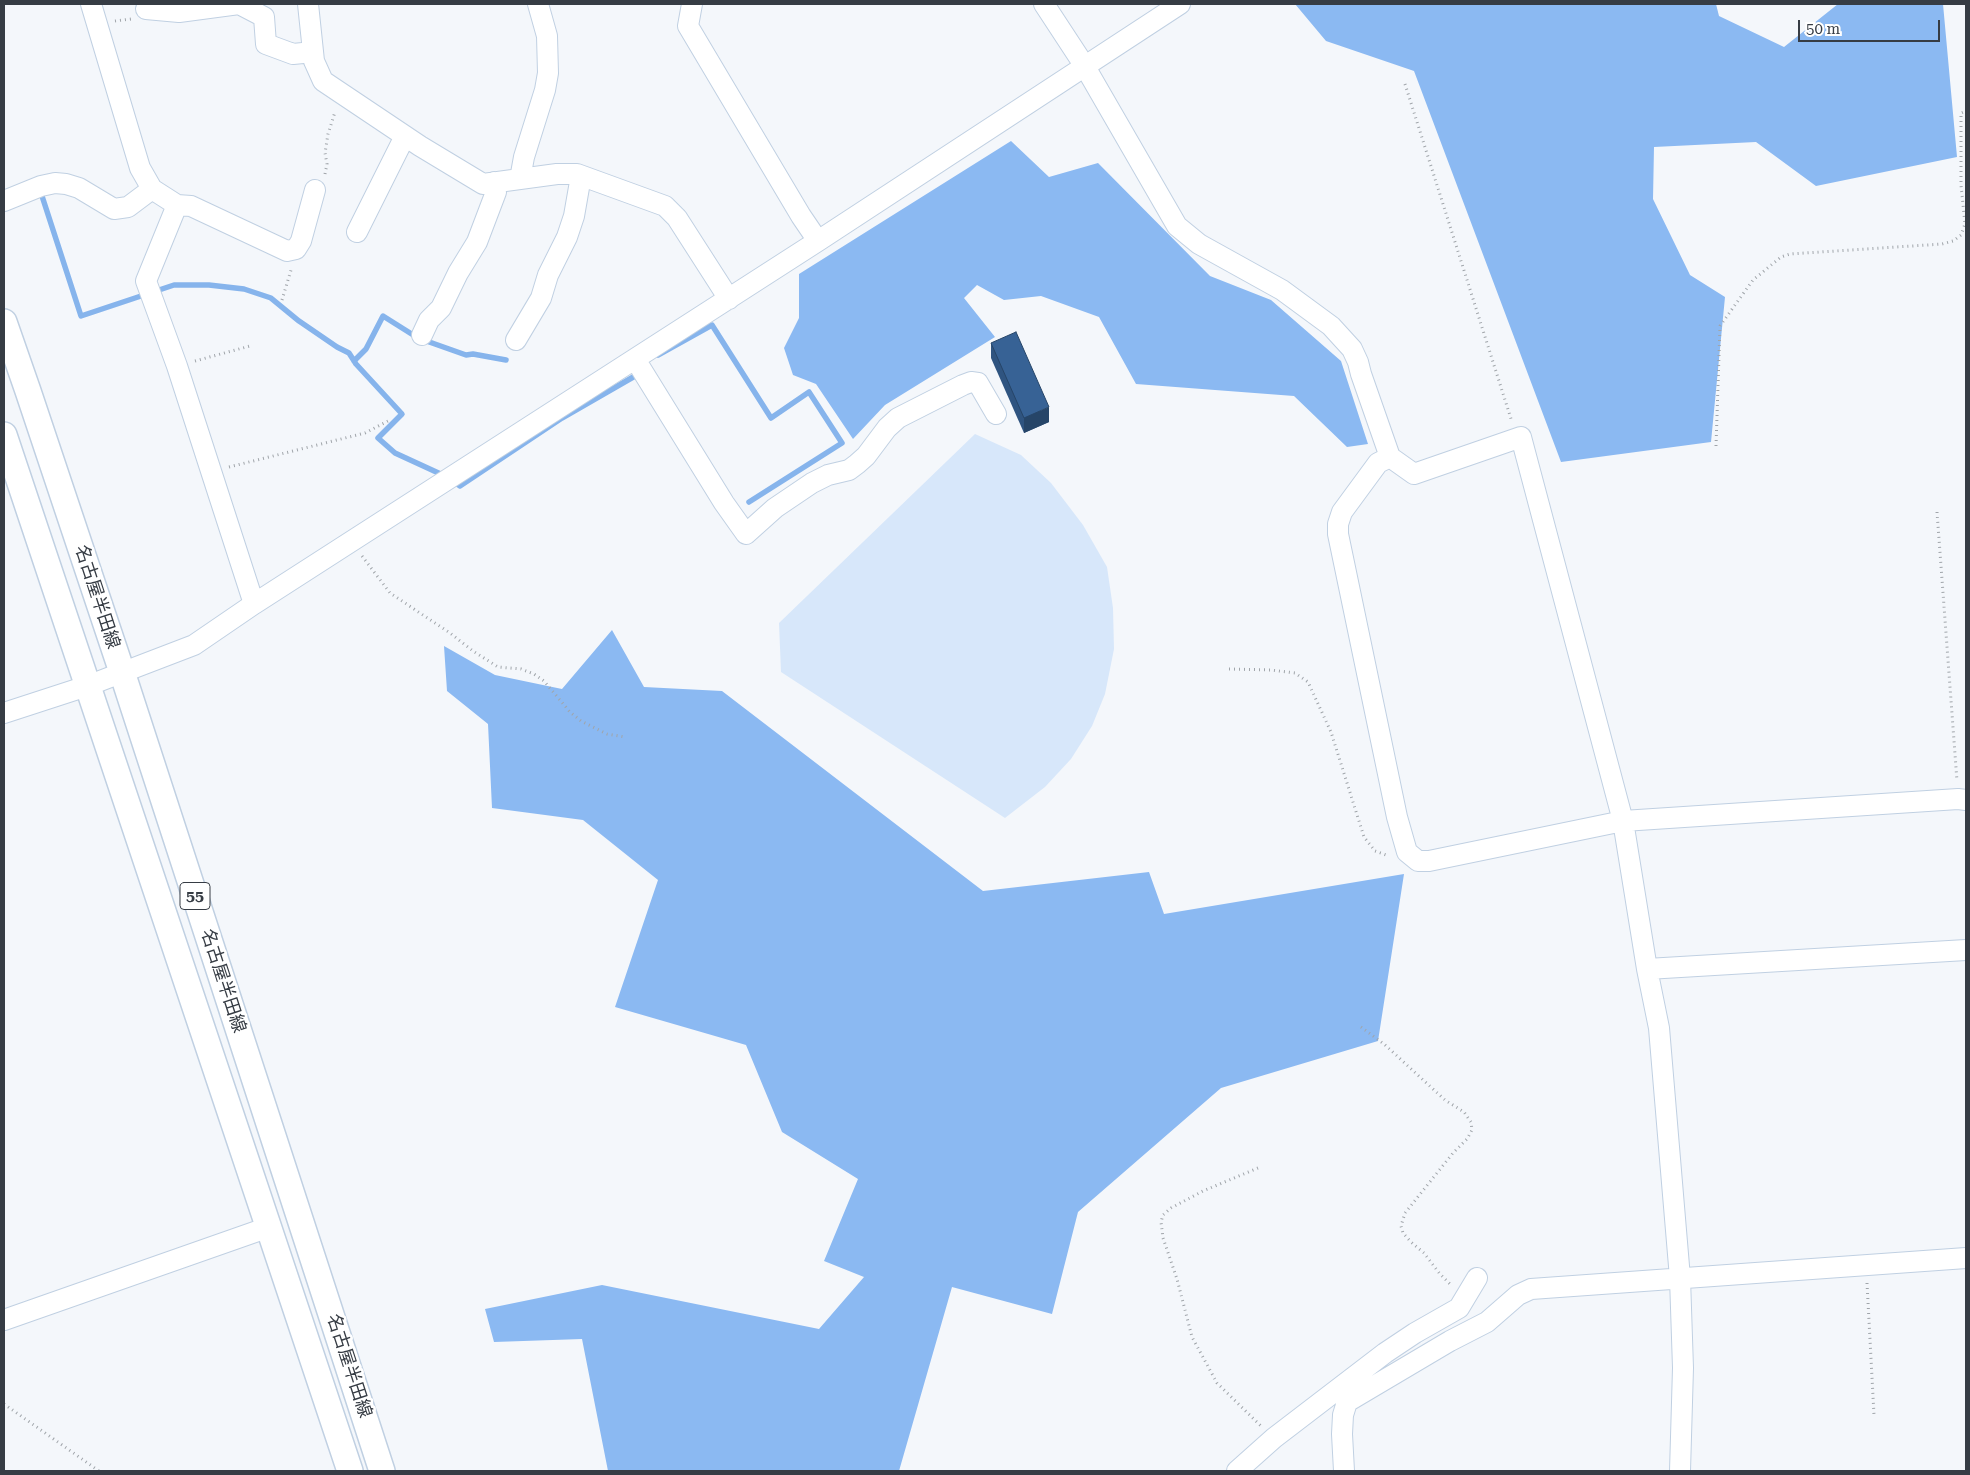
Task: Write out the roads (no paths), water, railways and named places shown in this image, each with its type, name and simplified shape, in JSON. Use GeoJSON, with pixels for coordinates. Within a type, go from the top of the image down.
{"type":"FeatureCollection","features":[{"type":"Feature","properties":{"kind":"main road","name":"名古屋半田線"},"geometry":{"type":"LineString","coordinates":[[4,322],[122,672],[382,1471]]}},
{"type":"Feature","properties":{"kind":"main road","name":"名古屋半田線"},"geometry":{"type":"LineString","coordinates":[[4,435],[350,1471]]}},
{"type":"Feature","properties":{"kind":"street"},"geometry":{"type":"LineString","coordinates":[[91,4],[140,168],[152,188],[177,204],[191,206],[287,251],[296,249],[301,240],[315,190]]}},
{"type":"Feature","properties":{"kind":"street"},"geometry":{"type":"LineString","coordinates":[[146,8],[179,12],[239,4],[264,17],[266,44],[293,54],[313,52]]}},
{"type":"Feature","properties":{"kind":"street"},"geometry":{"type":"LineString","coordinates":[[308,4],[314,61],[324,81],[341,93],[482,184],[557,174],[581,176],[665,206],[677,218],[729,299]]}},
{"type":"Feature","properties":{"kind":"street"},"geometry":{"type":"LineString","coordinates":[[520,179],[524,157],[545,90],[548,73],[547,36],[538,4]]}},
{"type":"Feature","properties":{"kind":"street"},"geometry":{"type":"LineString","coordinates":[[692,4],[688,26],[801,216],[818,241]]}},
{"type":"Feature","properties":{"kind":"street"},"geometry":{"type":"LineString","coordinates":[[1044,4],[1084,66],[1177,226],[1199,244],[1282,290],[1331,326],[1352,350],[1358,362],[1360,374],[1390,457],[1414,474],[1521,437],[1623,822],[1647,969],[1659,1028],[1680,1278],[1683,1368],[1680,1471]]}},
{"type":"Feature","properties":{"kind":"street"},"geometry":{"type":"LineString","coordinates":[[4,713],[87,686],[194,645],[254,604],[729,299],[1180,4]]}},
{"type":"Feature","properties":{"kind":"street"},"geometry":{"type":"LineString","coordinates":[[357,232],[405,136]]}},
{"type":"Feature","properties":{"kind":"street"},"geometry":{"type":"LineString","coordinates":[[516,340],[540,298],[548,275],[567,237],[574,216],[581,176]]}},
{"type":"Feature","properties":{"kind":"street"},"geometry":{"type":"LineString","coordinates":[[422,335],[429,320],[441,308],[458,273],[477,242],[496,192],[494,182]]}},
{"type":"Feature","properties":{"kind":"street"},"geometry":{"type":"LineString","coordinates":[[4,201],[41,186],[55,183],[78,188],[114,209],[120,210],[128,207],[152,188]]}},
{"type":"Feature","properties":{"kind":"street"},"geometry":{"type":"LineString","coordinates":[[177,204],[146,281],[254,604]]}},
{"type":"Feature","properties":{"kind":"street"},"geometry":{"type":"LineString","coordinates":[[635,359],[724,503],[746,534],[775,508],[812,483],[828,475],[849,470],[857,464],[887,428],[898,418],[963,385],[971,382],[978,383],[996,414]]}},
{"type":"Feature","properties":{"kind":"street"},"geometry":{"type":"LineString","coordinates":[[1390,457],[1378,463],[1342,512],[1338,524],[1338,534],[1397,817],[1408,852],[1418,861],[1429,861],[1623,822],[1962,799]]}},
{"type":"Feature","properties":{"kind":"street"},"geometry":{"type":"LineString","coordinates":[[1647,969],[1966,950]]}},
{"type":"Feature","properties":{"kind":"street"},"geometry":{"type":"LineString","coordinates":[[4,1320],[269,1227]]}},
{"type":"Feature","properties":{"kind":"street"},"geometry":{"type":"LineString","coordinates":[[1344,1471],[1342,1434],[1343,1415],[1347,1402],[1450,1341],[1487,1322],[1518,1295],[1531,1289],[1966,1258]]}},
{"type":"Feature","properties":{"kind":"street"},"geometry":{"type":"LineString","coordinates":[[1237,1471],[1274,1438],[1385,1353],[1414,1333],[1458,1308],[1477,1278]]}},
{"type":"Feature","properties":{"kind":"waterway"},"geometry":{"type":"LineString","coordinates":[[42,196],[81,316],[174,285],[209,285],[244,289],[271,298],[299,321],[349,353],[356,364],[402,414],[378,438],[395,453],[445,476]]}},
{"type":"Feature","properties":{"kind":"waterway"},"geometry":{"type":"LineString","coordinates":[[354,361],[366,349],[383,316],[418,338],[466,355],[473,354],[506,360]]}},
{"type":"Feature","properties":{"kind":"waterway"},"geometry":{"type":"LineString","coordinates":[[658,355],[712,325],[771,418],[809,392],[842,443],[749,502]]}},
{"type":"Feature","properties":{"kind":"waterway"},"geometry":{"type":"LineString","coordinates":[[453,481],[460,486],[562,418],[635,376]]}}]}
